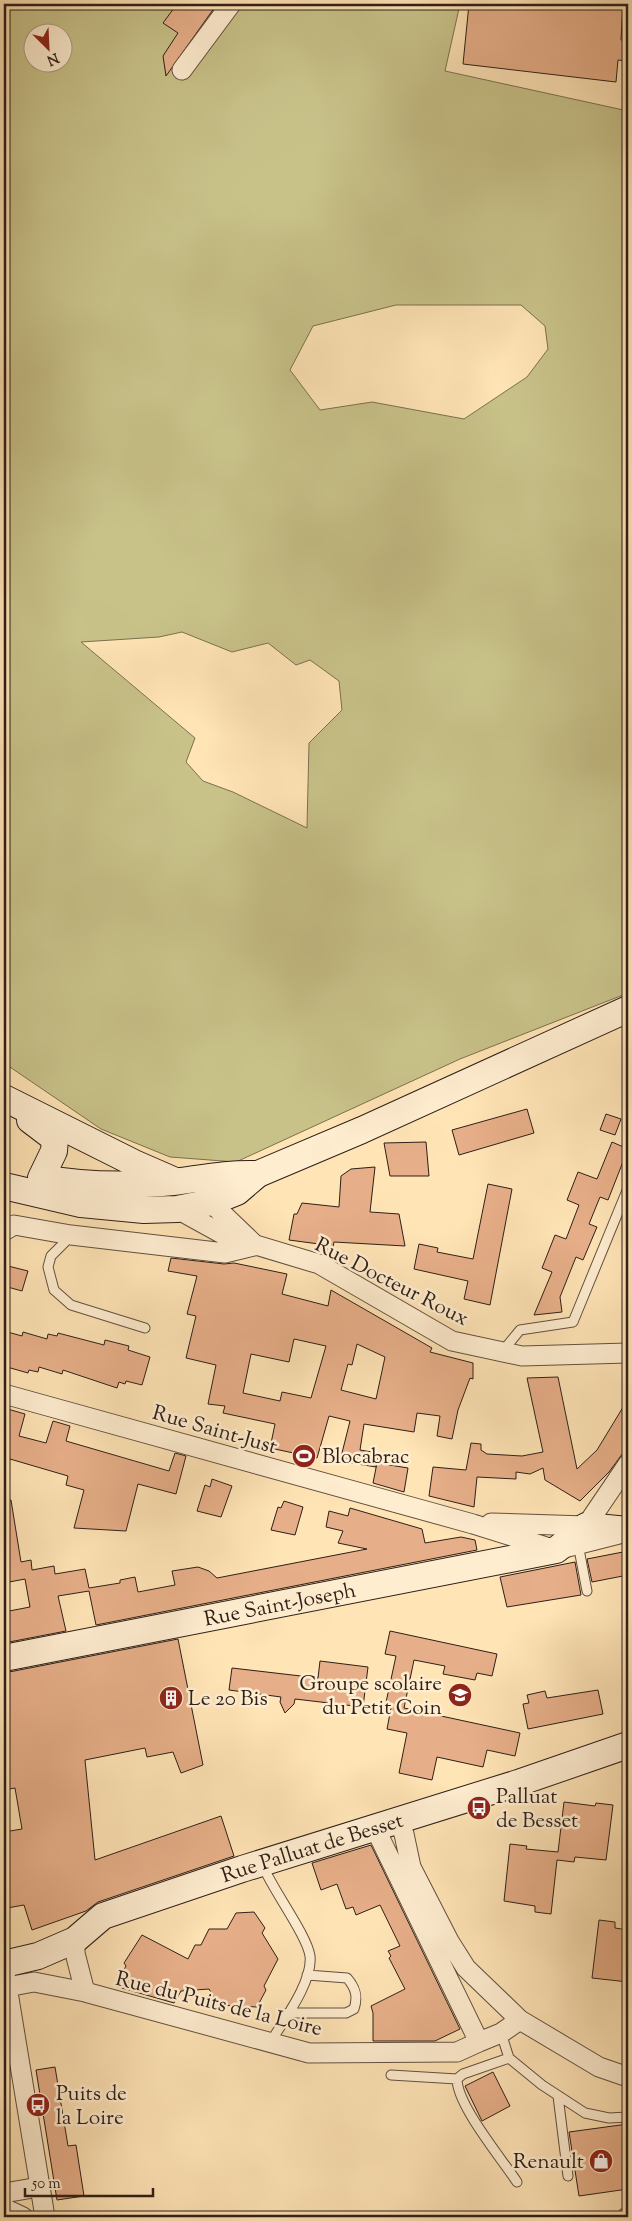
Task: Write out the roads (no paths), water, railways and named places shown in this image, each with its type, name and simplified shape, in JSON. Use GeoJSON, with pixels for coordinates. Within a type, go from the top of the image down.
{"type":"FeatureCollection","features":[{"type":"Feature","properties":{"kind":"main road"},"geometry":{"type":"LineString","coordinates":[[4,1186],[92,1205],[144,1210],[177,1209],[212,1202],[237,1192],[258,1174],[362,1130],[628,1010]]}},
{"type":"Feature","properties":{"kind":"main road"},"geometry":{"type":"LineString","coordinates":[[4,1099],[134,1163],[176,1181]]}},
{"type":"Feature","properties":{"kind":"main road"},"geometry":{"type":"LineString","coordinates":[[4,1099],[55,1139],[64,1153],[73,1184],[92,1205]]}},
{"type":"Feature","properties":{"kind":"main road"},"geometry":{"type":"LineString","coordinates":[[41,1178],[54,1151],[55,1139]]}},
{"type":"Feature","properties":{"kind":"main road"},"geometry":{"type":"LineString","coordinates":[[4,1169],[73,1184],[134,1185],[231,1173],[258,1174]]}},
{"type":"Feature","properties":{"kind":"main road","name":"Rue Saint-Joseph"},"geometry":{"type":"LineString","coordinates":[[4,1658],[573,1540],[628,1531]]}},
{"type":"Feature","properties":{"kind":"main road","name":"Rue Palluat de Besset"},"geometry":{"type":"LineString","coordinates":[[5,1975],[38,1956],[75,1940],[103,1916],[261,1862],[518,1783],[628,1745]]}},
{"type":"Feature","properties":{"kind":"street"},"geometry":{"type":"LineString","coordinates":[[182,70],[231,4]]}},
{"type":"Feature","properties":{"kind":"street","name":"Rue Docteur Roux"},"geometry":{"type":"LineString","coordinates":[[176,1181],[212,1202],[255,1245]]}},
{"type":"Feature","properties":{"kind":"street","name":"Rue Docteur Roux"},"geometry":{"type":"LineString","coordinates":[[177,1209],[226,1236],[319,1264],[452,1341],[522,1356],[628,1353]]}},
{"type":"Feature","properties":{"kind":"street"},"geometry":{"type":"LineString","coordinates":[[9,1228],[225,1253],[255,1245]]}},
{"type":"Feature","properties":{"kind":"street","name":"Rue Saint-Just"},"geometry":{"type":"LineString","coordinates":[[4,1394],[473,1524],[573,1540]]}},
{"type":"Feature","properties":{"kind":"street"},"geometry":{"type":"LineString","coordinates":[[573,1540],[628,1464]]}},
{"type":"Feature","properties":{"kind":"street","name":"Rue Saint-Just"},"geometry":{"type":"LineString","coordinates":[[473,1524],[573,1540]]}},
{"type":"Feature","properties":{"kind":"street"},"geometry":{"type":"LineString","coordinates":[[386,1823],[404,1834],[411,1867],[449,1941],[466,1968],[520,2020],[599,2067],[628,2077]]}},
{"type":"Feature","properties":{"kind":"street"},"geometry":{"type":"LineString","coordinates":[[386,1823],[479,2042]]}},
{"type":"Feature","properties":{"kind":"street"},"geometry":{"type":"LineString","coordinates":[[75,1940],[75,1953],[85,1992]]}},
{"type":"Feature","properties":{"kind":"street"},"geometry":{"type":"LineString","coordinates":[[4,1968],[45,2217]]}},
{"type":"Feature","properties":{"kind":"street","name":"Rue du Puits de la Loire"},"geometry":{"type":"LineString","coordinates":[[5,1975],[85,1992],[309,2053],[457,2052],[500,2033],[520,2020]]}},
{"type":"Feature","properties":{"kind":"street"},"geometry":{"type":"LineString","coordinates":[[4,2194],[39,2187]]}},
{"type":"Feature","properties":{"kind":"street"},"geometry":{"type":"LineString","coordinates":[[4,2208],[23,2217]]}},
{"type":"Feature","properties":{"kind":"lane"},"geometry":{"type":"LineString","coordinates":[[502,1352],[520,1330],[573,1322],[628,1188]]}},
{"type":"Feature","properties":{"kind":"lane"},"geometry":{"type":"LineString","coordinates":[[71,1235],[51,1256],[48,1267],[54,1290],[71,1305],[145,1328]]}},
{"type":"Feature","properties":{"kind":"lane"},"geometry":{"type":"LineString","coordinates":[[573,1540],[587,1591]]}},
{"type":"Feature","properties":{"kind":"lane"},"geometry":{"type":"LineString","coordinates":[[261,1862],[270,1883],[306,1944],[310,1957],[306,1974],[288,2013],[270,2043]]}},
{"type":"Feature","properties":{"kind":"lane"},"geometry":{"type":"LineString","coordinates":[[288,2013],[346,2012],[354,2009],[357,2000],[353,1985],[347,1978],[306,1974]]}},
{"type":"Feature","properties":{"kind":"lane"},"geometry":{"type":"LineString","coordinates":[[500,2033],[510,2058],[542,2086],[586,2113],[609,2118],[628,2117]]}},
{"type":"Feature","properties":{"kind":"lane"},"geometry":{"type":"LineString","coordinates":[[391,2075],[457,2079],[483,2066],[510,2058]]}},
{"type":"Feature","properties":{"kind":"lane"},"geometry":{"type":"LineString","coordinates":[[457,2079],[457,2088],[475,2122],[517,2182]]}},
{"type":"Feature","properties":{"kind":"lane"},"geometry":{"type":"LineString","coordinates":[[558,2096],[568,2176]]}},
{"type":"Feature","properties":{"kind":"place","name":"Blocabrac"},"geometry":{"type":"Point","coordinates":[304,1456]}},
{"type":"Feature","properties":{"kind":"place","name":"Groupe scolaire du Petit Coin"},"geometry":{"type":"Point","coordinates":[460,1695]}},
{"type":"Feature","properties":{"kind":"place","name":"Le 20 Bis"},"geometry":{"type":"Point","coordinates":[171,1698]}},
{"type":"Feature","properties":{"kind":"place","name":"Palluat de Besset"},"geometry":{"type":"Point","coordinates":[479,1808]}},
{"type":"Feature","properties":{"kind":"place","name":"Puits de la Loire"},"geometry":{"type":"Point","coordinates":[38,2105]}},
{"type":"Feature","properties":{"kind":"place","name":"Renault"},"geometry":{"type":"Point","coordinates":[601,2161]}}]}
